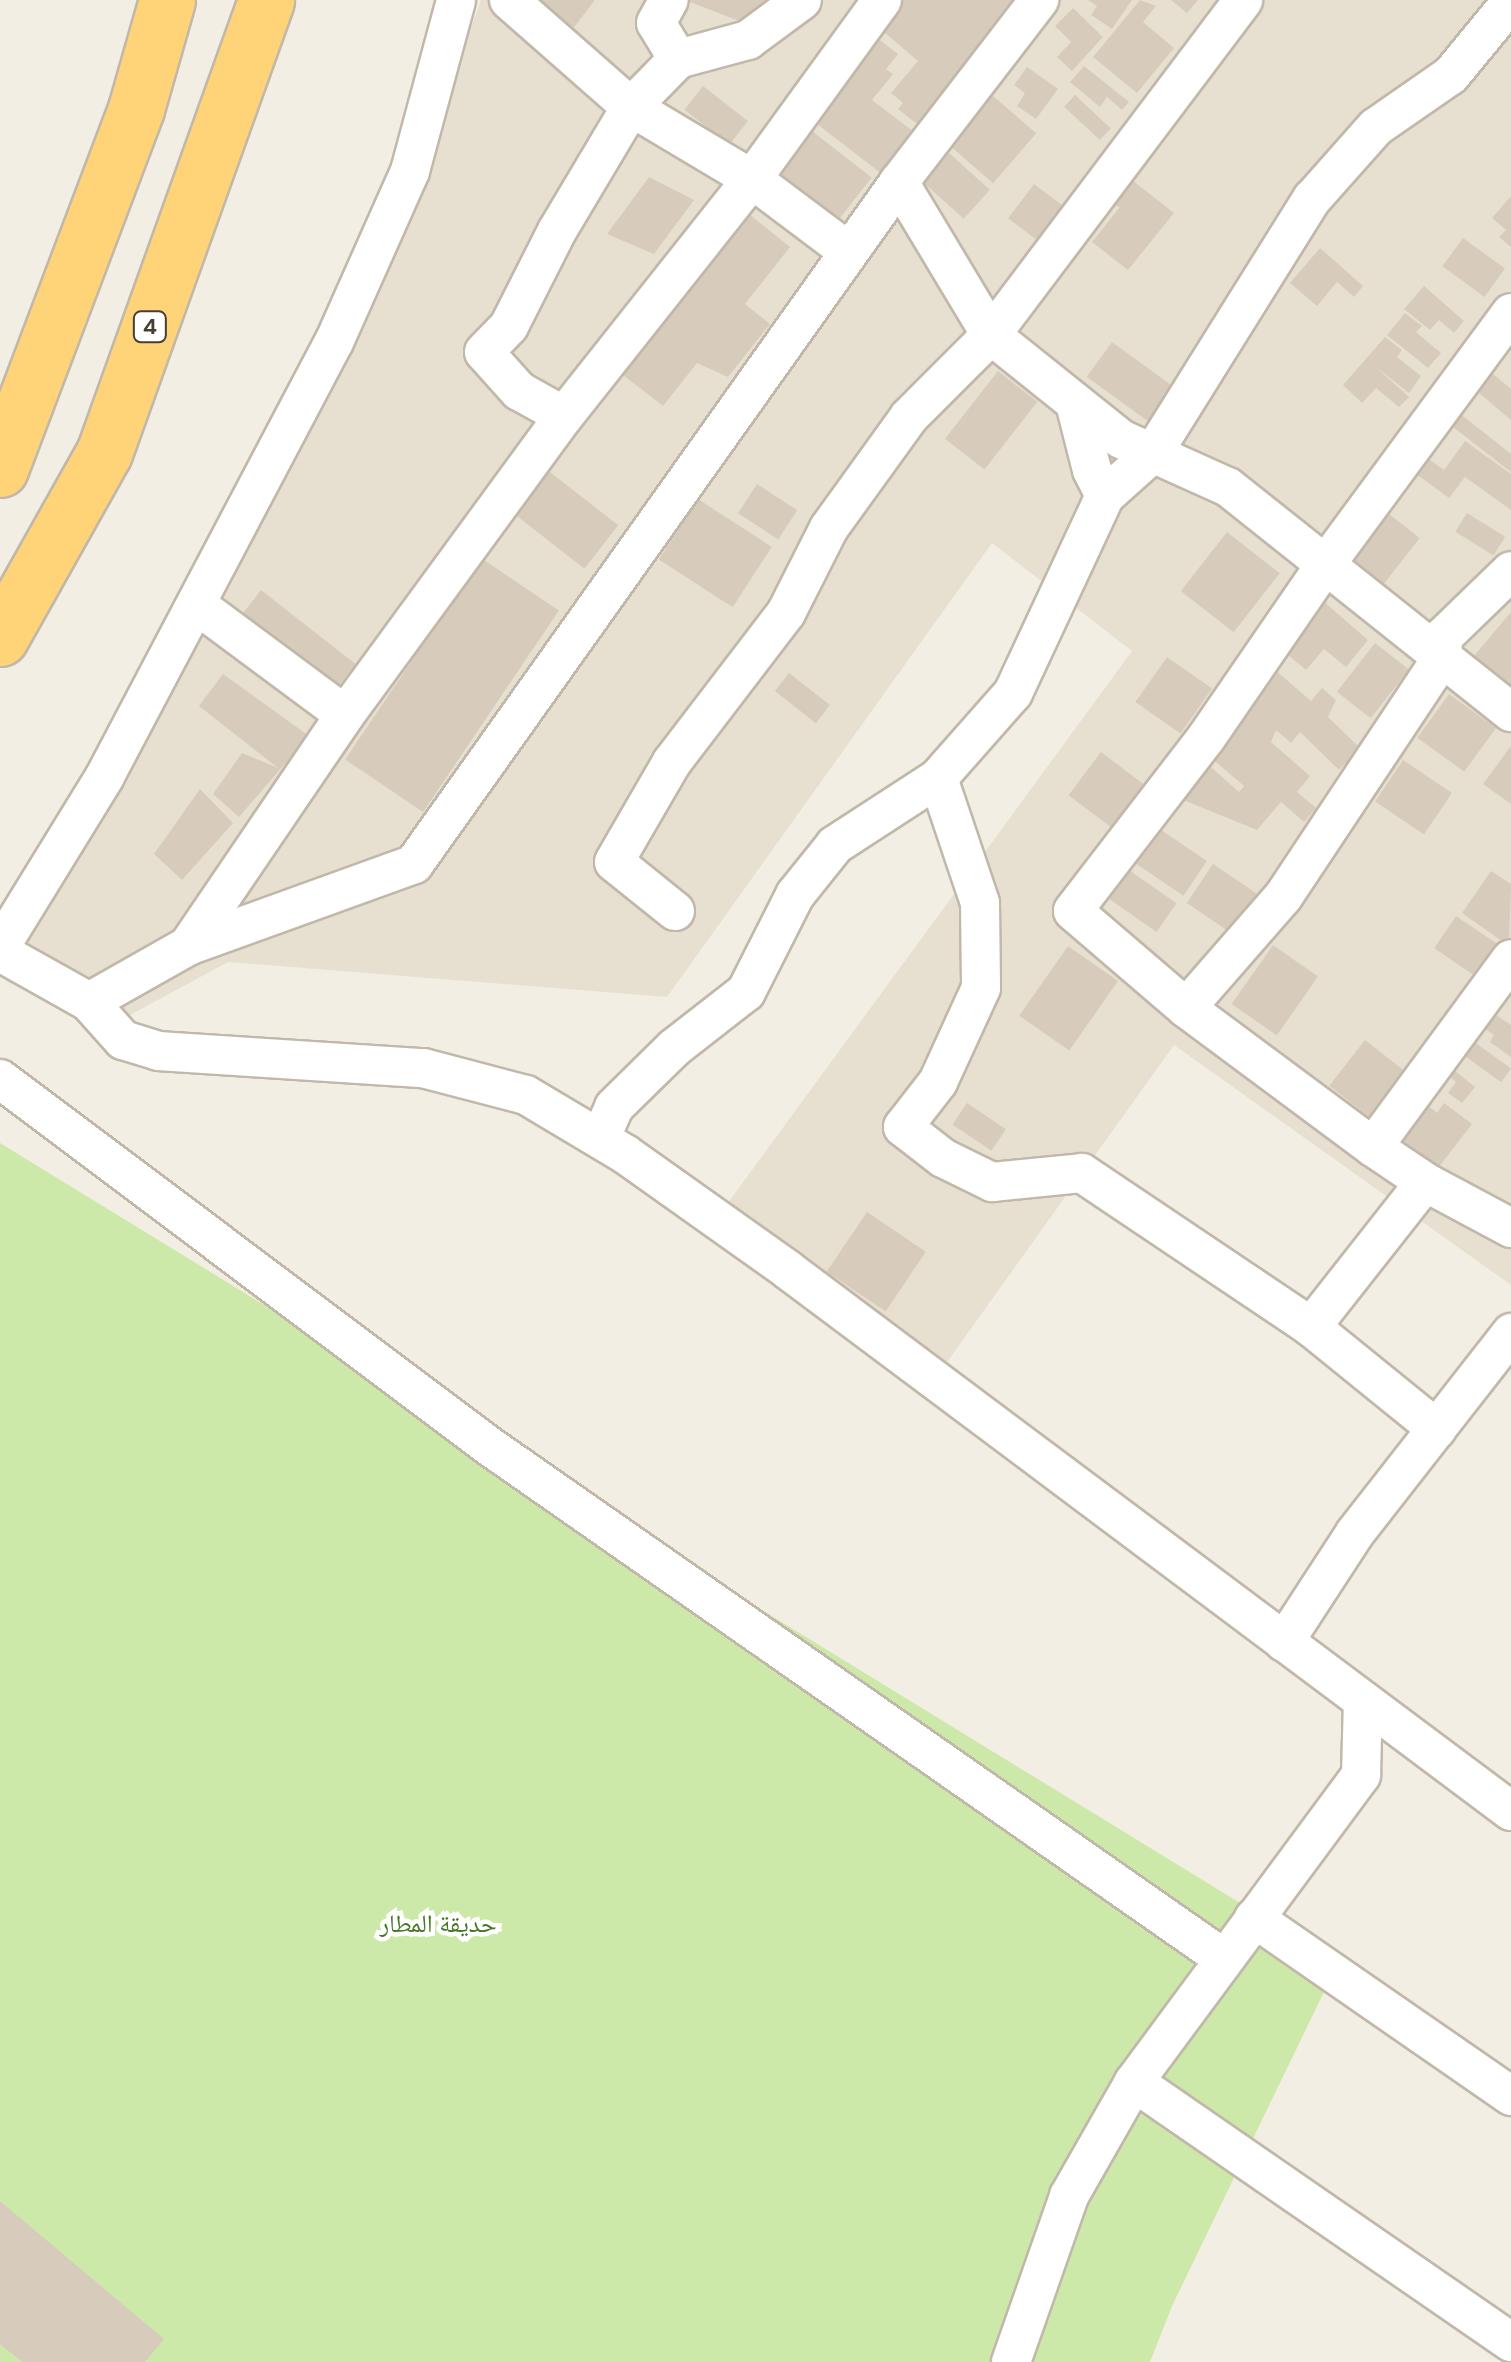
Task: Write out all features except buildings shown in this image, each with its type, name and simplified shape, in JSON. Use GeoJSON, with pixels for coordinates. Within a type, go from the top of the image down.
{"type":"FeatureCollection","features":[{"type":"Feature","properties":{"kind":"highway"},"geometry":{"type":"LineString","coordinates":[[0,469],[136,110],[167,0]]}},
{"type":"Feature","properties":{"kind":"highway","name":"4"},"geometry":{"type":"LineString","coordinates":[[0,638],[104,453],[266,0]]}},
{"type":"Feature","properties":{"kind":"street"},"geometry":{"type":"LineString","coordinates":[[456,0],[410,171],[334,342],[104,776],[0,949],[89,1002],[123,1040],[158,1051],[423,1068],[526,1094],[600,1139],[788,1270],[1511,1811]]}},
{"type":"Feature","properties":{"kind":"street"},"geometry":{"type":"LineString","coordinates":[[509,0],[631,107],[752,179],[848,252]]}},
{"type":"Feature","properties":{"kind":"street"},"geometry":{"type":"LineString","coordinates":[[669,0],[656,23],[678,60]]}},
{"type":"Feature","properties":{"kind":"street"},"geometry":{"type":"LineString","coordinates":[[564,416],[518,391],[484,352],[510,326],[557,231],[631,107],[678,60],[748,40],[802,0]]}},
{"type":"Feature","properties":{"kind":"street"},"geometry":{"type":"LineString","coordinates":[[188,946],[345,715],[564,416],[752,179],[882,0]]}},
{"type":"Feature","properties":{"kind":"street"},"geometry":{"type":"LineString","coordinates":[[89,1002],[188,946],[414,864],[898,182],[1039,0]]}},
{"type":"Feature","properties":{"kind":"street"},"geometry":{"type":"LineString","coordinates":[[675,910],[614,862],[672,762],[786,613],[830,528],[909,417],[991,335],[1244,0]]}},
{"type":"Feature","properties":{"kind":"street"},"geometry":{"type":"LineString","coordinates":[[600,1139],[614,1108],[674,1048],[746,992],[795,895],[835,845],[938,778],[1013,692],[1105,496],[1152,453],[1312,199],[1376,127],[1452,76],[1511,2]]}},
{"type":"Feature","properties":{"kind":"street"},"geometry":{"type":"LineString","coordinates":[[898,182],[991,335],[1120,439],[1228,487],[1511,712]]}},
{"type":"Feature","properties":{"kind":"street"},"geometry":{"type":"LineString","coordinates":[[1508,1218],[1424,1182],[1373,1148],[1186,1008],[1073,910],[1206,738],[1325,566],[1511,314]]}},
{"type":"Feature","properties":{"kind":"street"},"geometry":{"type":"LineString","coordinates":[[1075,402],[1092,470],[1105,496]]}},
{"type":"Feature","properties":{"kind":"street"},"geometry":{"type":"LineString","coordinates":[[1186,1008],[1283,897],[1441,659],[1444,636],[1511,570]]}},
{"type":"Feature","properties":{"kind":"street"},"geometry":{"type":"LineString","coordinates":[[197,605],[345,715]]}},
{"type":"Feature","properties":{"kind":"street"},"geometry":{"type":"LineString","coordinates":[[938,778],[980,903],[980,988],[938,1082],[903,1128],[943,1158],[992,1182],[1082,1174],[1311,1328],[1437,1430]]}},
{"type":"Feature","properties":{"kind":"street"},"geometry":{"type":"LineString","coordinates":[[1373,1148],[1511,959]]}},
{"type":"Feature","properties":{"kind":"street"},"geometry":{"type":"LineString","coordinates":[[0,1079],[554,1492],[1223,1958]]}},
{"type":"Feature","properties":{"kind":"street"},"geometry":{"type":"LineString","coordinates":[[1311,1328],[1424,1182]]}},
{"type":"Feature","properties":{"kind":"street"},"geometry":{"type":"LineString","coordinates":[[1284,1642],[1355,1533],[1511,1333]]}},
{"type":"Feature","properties":{"kind":"street"},"geometry":{"type":"LineString","coordinates":[[1011,2362],[1070,2196],[1134,2082],[1361,1775],[1364,1701]]}},
{"type":"Feature","properties":{"kind":"street"},"geometry":{"type":"LineString","coordinates":[[1254,1918],[1511,2096]]}},
{"type":"Feature","properties":{"kind":"street"},"geometry":{"type":"LineString","coordinates":[[1134,2082],[1511,2342]]}},
{"type":"Feature","properties":{"kind":"shaded area"},"geometry":{"type":"Polygon","coordinates":[[[481,0],[1511,0],[1511,1285],[1174,1045],[937,1376],[716,1219],[1132,651],[992,543],[667,997],[228,962],[121,1020],[7,982],[383,268],[481,0]]]}},
{"type":"Feature","properties":{"kind":"green space","name":"حديقة المطار"},"geometry":{"type":"Polygon","coordinates":[[[0,1143],[1338,1963],[1172,2306],[1150,2362],[0,2362],[0,1143]]]}}]}
